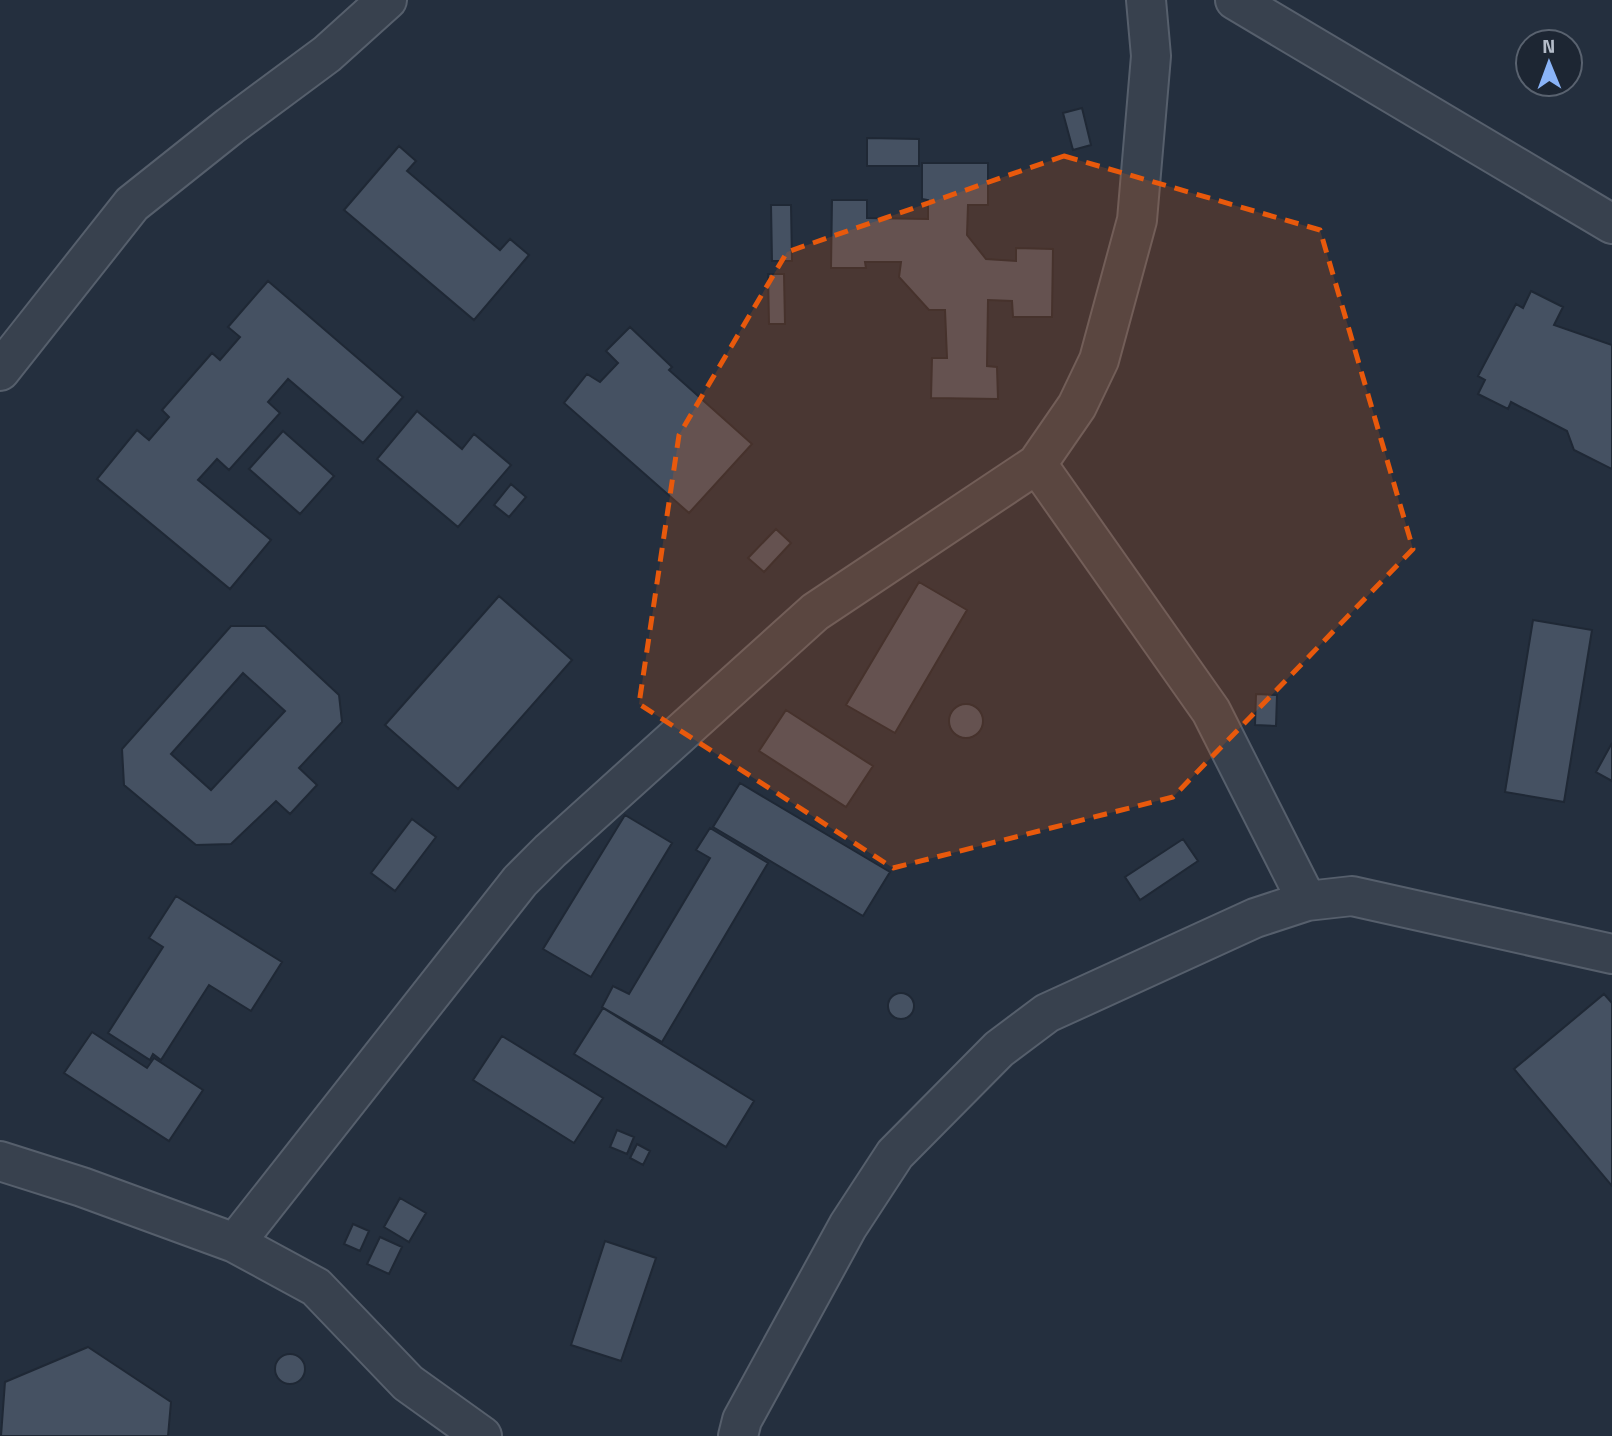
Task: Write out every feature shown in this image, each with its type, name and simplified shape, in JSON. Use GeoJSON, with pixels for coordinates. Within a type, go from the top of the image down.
{"type":"FeatureCollection","features":[{"type":"Feature","properties":{"kind":"street"},"geometry":{"type":"LineString","coordinates":[[0,371],[132,204],[327,54],[387,0]]}},
{"type":"Feature","properties":{"kind":"street"},"geometry":{"type":"LineString","coordinates":[[235,1243],[520,881],[550,851],[815,612],[1037,464],[1077,406],[1099,360],[1137,220],[1151,56],[1146,0]]}},
{"type":"Feature","properties":{"kind":"street"},"geometry":{"type":"LineString","coordinates":[[1236,0],[1612,224]]}},
{"type":"Feature","properties":{"kind":"street"},"geometry":{"type":"LineString","coordinates":[[1037,464],[1211,711],[1307,901]]}},
{"type":"Feature","properties":{"kind":"street"},"geometry":{"type":"LineString","coordinates":[[738,1436],[741,1420],[848,1226],[895,1154],[999,1049],[1047,1013],[1255,918],[1307,901],[1352,897],[1612,954]]}},
{"type":"Feature","properties":{"kind":"street"},"geometry":{"type":"LineString","coordinates":[[0,1160],[235,1243],[316,1287],[408,1383],[482,1436]]}},
{"type":"Feature","properties":{"kind":"highlighted area"},"geometry":{"type":"Polygon","coordinates":[[[1064,156],[1320,230],[1413,549],[1173,797],[893,868],[639,704],[679,435],[787,252],[1064,156]]]}},
{"type":"Feature","properties":{"kind":"building"},"geometry":{"type":"Polygon","coordinates":[[[1082,108],[1091,145],[1073,150],[1063,113],[1082,108]]]}},
{"type":"Feature","properties":{"kind":"building"},"geometry":{"type":"Polygon","coordinates":[[[867,138],[919,139],[919,166],[867,166],[867,138]]]}},
{"type":"Feature","properties":{"kind":"building"},"geometry":{"type":"Polygon","coordinates":[[[399,146],[416,161],[407,171],[500,250],[510,239],[529,255],[474,320],[344,210],[399,146]]]}},
{"type":"Feature","properties":{"kind":"building"},"geometry":{"type":"Polygon","coordinates":[[[922,163],[988,163],[988,205],[968,205],[967,235],[986,259],[1016,261],[1016,248],[1053,249],[1052,317],[1013,317],[1012,301],[988,300],[987,366],[997,367],[998,399],[931,398],[932,358],[947,358],[945,310],[929,310],[899,277],[901,262],[865,262],[866,268],[831,268],[832,200],[867,200],[867,218],[928,219],[928,200],[922,199],[922,163]]]}},
{"type":"Feature","properties":{"kind":"building"},"geometry":{"type":"Polygon","coordinates":[[[771,205],[791,205],[792,261],[772,261],[771,205]]]}},
{"type":"Feature","properties":{"kind":"building"},"geometry":{"type":"Polygon","coordinates":[[[768,274],[784,274],[785,324],[769,324],[768,274]]]}},
{"type":"Feature","properties":{"kind":"building"},"geometry":{"type":"Polygon","coordinates":[[[268,281],[403,397],[363,443],[288,379],[268,402],[280,413],[229,470],[217,459],[198,480],[271,540],[230,589],[97,479],[137,430],[149,440],[169,417],[162,410],[212,353],[220,360],[240,337],[228,327],[268,281]]]}},
{"type":"Feature","properties":{"kind":"building"},"geometry":{"type":"Polygon","coordinates":[[[1531,291],[1563,307],[1554,325],[1612,345],[1612,469],[1574,450],[1567,431],[1511,402],[1508,409],[1478,394],[1485,380],[1478,376],[1516,304],[1523,308],[1531,291]]]}},
{"type":"Feature","properties":{"kind":"building"},"geometry":{"type":"Polygon","coordinates":[[[630,327],[672,367],[669,370],[752,444],[689,513],[564,403],[587,374],[600,382],[618,363],[606,351],[630,327]]]}},
{"type":"Feature","properties":{"kind":"building"},"geometry":{"type":"Polygon","coordinates":[[[417,411],[462,449],[474,434],[511,465],[458,527],[377,459],[417,411]]]}},
{"type":"Feature","properties":{"kind":"building"},"geometry":{"type":"Polygon","coordinates":[[[283,431],[334,476],[300,514],[249,469],[283,431]]]}},
{"type":"Feature","properties":{"kind":"building"},"geometry":{"type":"Polygon","coordinates":[[[511,484],[526,497],[509,517],[494,505],[511,484]]]}},
{"type":"Feature","properties":{"kind":"building"},"geometry":{"type":"Polygon","coordinates":[[[776,529],[791,543],[764,572],[748,558],[776,529]]]}},
{"type":"Feature","properties":{"kind":"building"},"geometry":{"type":"Polygon","coordinates":[[[919,582],[967,610],[895,733],[846,705],[919,582]]]}},
{"type":"Feature","properties":{"kind":"building"},"geometry":{"type":"Polygon","coordinates":[[[499,596],[572,660],[458,789],[385,725],[499,596]]]}},
{"type":"Feature","properties":{"kind":"building"},"geometry":{"type":"Polygon","coordinates":[[[1533,620],[1592,630],[1564,802],[1505,792],[1533,620]]]}},
{"type":"Feature","properties":{"kind":"building"},"geometry":{"type":"Polygon","coordinates":[[[231,626],[265,626],[339,695],[342,722],[299,768],[317,785],[290,814],[276,801],[231,844],[196,845],[124,785],[122,749],[231,626]],[[243,673],[171,754],[211,790],[285,711],[243,673]]]}},
{"type":"Feature","properties":{"kind":"building"},"geometry":{"type":"Polygon","coordinates":[[[1256,694],[1277,695],[1276,726],[1255,725],[1256,694]]]}},
{"type":"Feature","properties":{"kind":"building"},"geometry":{"type":"Polygon","coordinates":[[[966,704],[978,709],[983,721],[978,733],[966,738],[954,733],[949,721],[954,709],[966,704]]]}},
{"type":"Feature","properties":{"kind":"building"},"geometry":{"type":"Polygon","coordinates":[[[786,710],[873,766],[846,807],[759,751],[786,710]]]}},
{"type":"Feature","properties":{"kind":"building"},"geometry":{"type":"Polygon","coordinates":[[[1612,743],[1612,781],[1596,772],[1612,743]]]}},
{"type":"Feature","properties":{"kind":"building"},"geometry":{"type":"Polygon","coordinates":[[[740,783],[890,872],[863,916],[713,827],[740,783]]]}},
{"type":"Feature","properties":{"kind":"building"},"geometry":{"type":"Polygon","coordinates":[[[625,815],[672,843],[591,977],[543,949],[625,815]]]}},
{"type":"Feature","properties":{"kind":"building"},"geometry":{"type":"Polygon","coordinates":[[[412,819],[436,837],[395,891],[371,873],[412,819]]]}},
{"type":"Feature","properties":{"kind":"building"},"geometry":{"type":"Polygon","coordinates":[[[710,828],[768,863],[662,1042],[602,1007],[613,986],[629,994],[710,858],[696,850],[710,828]]]}},
{"type":"Feature","properties":{"kind":"building"},"geometry":{"type":"Polygon","coordinates":[[[1183,839],[1198,861],[1140,900],[1125,877],[1183,839]]]}},
{"type":"Feature","properties":{"kind":"building"},"geometry":{"type":"Polygon","coordinates":[[[176,896],[282,962],[251,1011],[209,985],[161,1060],[153,1054],[150,1060],[108,1033],[163,947],[149,938],[176,896]]]}},
{"type":"Feature","properties":{"kind":"building"},"geometry":{"type":"Polygon","coordinates":[[[901,993],[910,997],[914,1006],[910,1015],[901,1019],[892,1015],[888,1006],[892,997],[901,993]]]}},
{"type":"Feature","properties":{"kind":"building"},"geometry":{"type":"Polygon","coordinates":[[[1604,994],[1612,1003],[1612,1186],[1514,1069],[1604,994]]]}},
{"type":"Feature","properties":{"kind":"building"},"geometry":{"type":"Polygon","coordinates":[[[603,1008],[754,1101],[726,1147],[574,1054],[603,1008]]]}},
{"type":"Feature","properties":{"kind":"building"},"geometry":{"type":"Polygon","coordinates":[[[92,1032],[147,1068],[154,1058],[203,1090],[169,1141],[64,1073],[92,1032]]]}},
{"type":"Feature","properties":{"kind":"building"},"geometry":{"type":"Polygon","coordinates":[[[502,1036],[603,1098],[574,1143],[473,1080],[502,1036]]]}},
{"type":"Feature","properties":{"kind":"building"},"geometry":{"type":"Polygon","coordinates":[[[617,1130],[634,1137],[627,1154],[610,1147],[617,1130]]]}},
{"type":"Feature","properties":{"kind":"building"},"geometry":{"type":"Polygon","coordinates":[[[637,1144],[650,1151],[643,1165],[630,1158],[637,1144]]]}},
{"type":"Feature","properties":{"kind":"building"},"geometry":{"type":"Polygon","coordinates":[[[400,1198],[426,1213],[409,1242],[384,1227],[400,1198]]]}},
{"type":"Feature","properties":{"kind":"building"},"geometry":{"type":"Polygon","coordinates":[[[353,1224],[369,1231],[360,1251],[344,1244],[353,1224]]]}},
{"type":"Feature","properties":{"kind":"building"},"geometry":{"type":"Polygon","coordinates":[[[380,1237],[402,1247],[389,1274],[367,1264],[380,1237]]]}},
{"type":"Feature","properties":{"kind":"building"},"geometry":{"type":"Polygon","coordinates":[[[605,1241],[656,1258],[621,1361],[571,1345],[605,1241]]]}},
{"type":"Feature","properties":{"kind":"building"},"geometry":{"type":"Polygon","coordinates":[[[88,1347],[171,1402],[168,1436],[1,1436],[5,1382],[88,1347]]]}},
{"type":"Feature","properties":{"kind":"building"},"geometry":{"type":"Polygon","coordinates":[[[290,1354],[296,1355],[304,1363],[304,1375],[296,1383],[290,1384],[284,1383],[276,1375],[275,1369],[276,1363],[284,1355],[290,1354]]]}}]}
